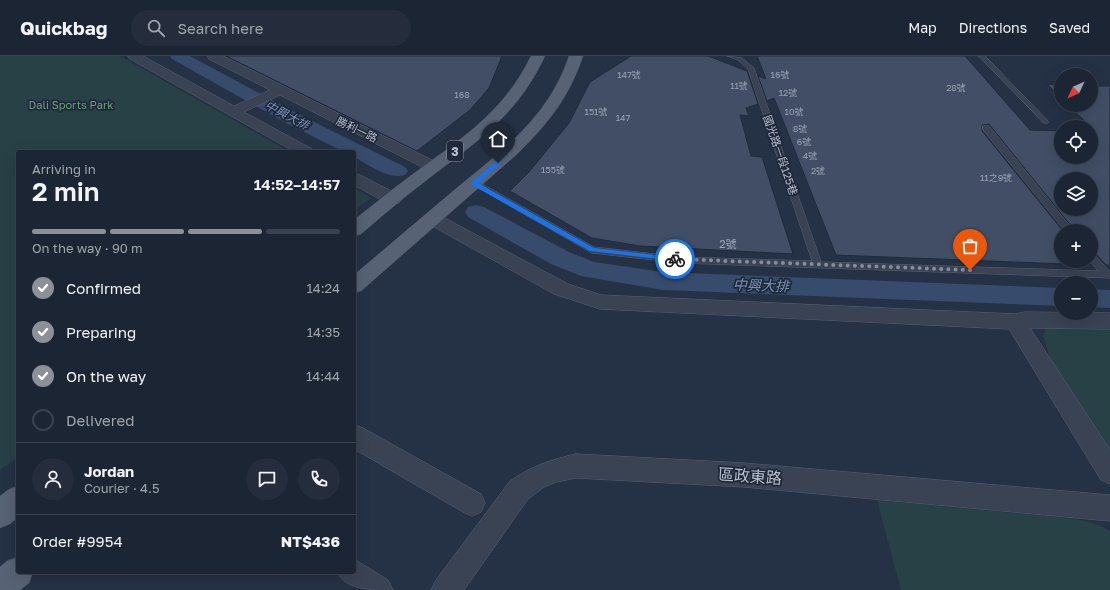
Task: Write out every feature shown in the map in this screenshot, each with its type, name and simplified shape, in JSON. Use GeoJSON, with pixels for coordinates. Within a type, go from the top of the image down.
{"type":"FeatureCollection","features":[{"type":"Feature","properties":{"kind":"main road","name":"3"},"geometry":{"type":"LineString","coordinates":[[356,228],[492,120],[516,94],[526,80],[538,56]]}},
{"type":"Feature","properties":{"kind":"main road"},"geometry":{"type":"LineString","coordinates":[[356,284],[474,184],[532,130],[555,104],[564,89],[576,56]]}},
{"type":"Feature","properties":{"kind":"main road"},"geometry":{"type":"LineString","coordinates":[[0,514],[16,501]]}},
{"type":"Feature","properties":{"kind":"main road"},"geometry":{"type":"LineString","coordinates":[[0,587],[16,574]]}},
{"type":"Feature","properties":{"kind":"street"},"geometry":{"type":"LineString","coordinates":[[134,56],[302,150]]}},
{"type":"Feature","properties":{"kind":"street","name":"勝利一路"},"geometry":{"type":"LineString","coordinates":[[213,56],[434,167]]}},
{"type":"Feature","properties":{"kind":"street"},"geometry":{"type":"LineString","coordinates":[[232,112],[280,90]]}},
{"type":"Feature","properties":{"kind":"street"},"geometry":{"type":"LineString","coordinates":[[356,179],[392,199]]}},
{"type":"Feature","properties":{"kind":"street"},"geometry":{"type":"LineString","coordinates":[[433,219],[556,287],[600,302],[1015,322],[1025,320],[1110,321]]}},
{"type":"Feature","properties":{"kind":"street"},"geometry":{"type":"LineString","coordinates":[[1015,322],[1110,472]]}},
{"type":"Feature","properties":{"kind":"street"},"geometry":{"type":"LineString","coordinates":[[356,437],[472,503]]}},
{"type":"Feature","properties":{"kind":"street","name":"區政東路"},"geometry":{"type":"LineString","coordinates":[[446,590],[519,490],[535,479],[552,471],[576,466],[744,475],[1110,508]]}},
{"type":"Feature","properties":{"kind":"street"},"geometry":{"type":"LineString","coordinates":[[354,574],[378,590]]}},
{"type":"Feature","properties":{"kind":"lane","name":"國光路一段125巷"},"geometry":{"type":"LineString","coordinates":[[730,56],[740,59],[751,68],[818,265]]}},
{"type":"Feature","properties":{"kind":"lane"},"geometry":{"type":"LineString","coordinates":[[982,56],[1046,122]]}},
{"type":"Feature","properties":{"kind":"lane"},"geometry":{"type":"LineString","coordinates":[[986,128],[1064,224]]}},
{"type":"Feature","properties":{"kind":"lane"},"geometry":{"type":"LineString","coordinates":[[474,184],[592,250],[681,260],[1108,275]]}},
{"type":"Feature","properties":{"kind":"lane"},"geometry":{"type":"LineString","coordinates":[[1098,264],[1108,275]]}},
{"type":"Feature","properties":{"kind":"green space","name":"Dali Sports Park"},"geometry":{"type":"Polygon","coordinates":[[[0,56],[120,56],[286,150],[16,150],[16,458],[0,470],[0,56]]]}},
{"type":"Feature","properties":{"kind":"green space"},"geometry":{"type":"Polygon","coordinates":[[[356,189],[371,198],[356,209],[356,189]]]}},
{"type":"Feature","properties":{"kind":"green space"},"geometry":{"type":"Polygon","coordinates":[[[1046,327],[1110,329],[1110,451],[1050,358],[1043,336],[1046,327]]]}},
{"type":"Feature","properties":{"kind":"green space"},"geometry":{"type":"Polygon","coordinates":[[[877,500],[1058,517],[1088,522],[1100,526],[1110,531],[1110,590],[901,590],[877,500]]]}},
{"type":"Feature","properties":{"kind":"building"},"geometry":{"type":"Polygon","coordinates":[[[226,56],[502,56],[489,88],[470,110],[417,151],[226,56]]]}},
{"type":"Feature","properties":{"kind":"building"},"geometry":{"type":"Polygon","coordinates":[[[631,56],[708,56],[747,71],[758,104],[746,108],[749,116],[740,115],[751,156],[762,157],[793,254],[640,246],[592,238],[510,191],[529,172],[569,123],[590,82],[631,56]]]}},
{"type":"Feature","properties":{"kind":"building"},"geometry":{"type":"Polygon","coordinates":[[[757,56],[965,56],[1030,130],[1054,131],[1054,164],[1098,164],[1098,120],[1084,120],[1075,112],[1098,112],[1098,86],[1110,86],[1110,265],[1106,265],[1098,256],[1098,224],[1069,224],[1063,216],[1098,216],[1098,172],[1054,172],[1054,205],[989,124],[982,125],[982,131],[1057,224],[1054,224],[1054,264],[836,255],[774,98],[767,101],[758,76],[766,79],[757,56]]]}},
{"type":"Feature","properties":{"kind":"building"},"geometry":{"type":"Polygon","coordinates":[[[1047,84],[1054,84],[1054,91],[1047,84]]]}},
{"type":"Feature","properties":{"kind":"waterway","name":"中興大排"},"geometry":{"type":"LineString","coordinates":[[178,56],[293,119],[356,150]]}},
{"type":"Feature","properties":{"kind":"waterway","name":"中興大排"},"geometry":{"type":"LineString","coordinates":[[356,150],[398,171]]}},
{"type":"Feature","properties":{"kind":"waterway","name":"中興大排"},"geometry":{"type":"LineString","coordinates":[[476,212],[560,258],[590,270],[663,281],[1054,297]]}},
{"type":"Feature","properties":{"kind":"waterway","name":"中興大排"},"geometry":{"type":"LineString","coordinates":[[1098,298],[1110,299]]}},
{"type":"Feature","properties":{"kind":"way so far"},"geometry":{"type":"LineString","coordinates":[[675,259],[970,270]]}},
{"type":"Feature","properties":{"kind":"route"},"geometry":{"type":"LineString","coordinates":[[498,163],[474,184],[592,250],[675,259]]}}]}
